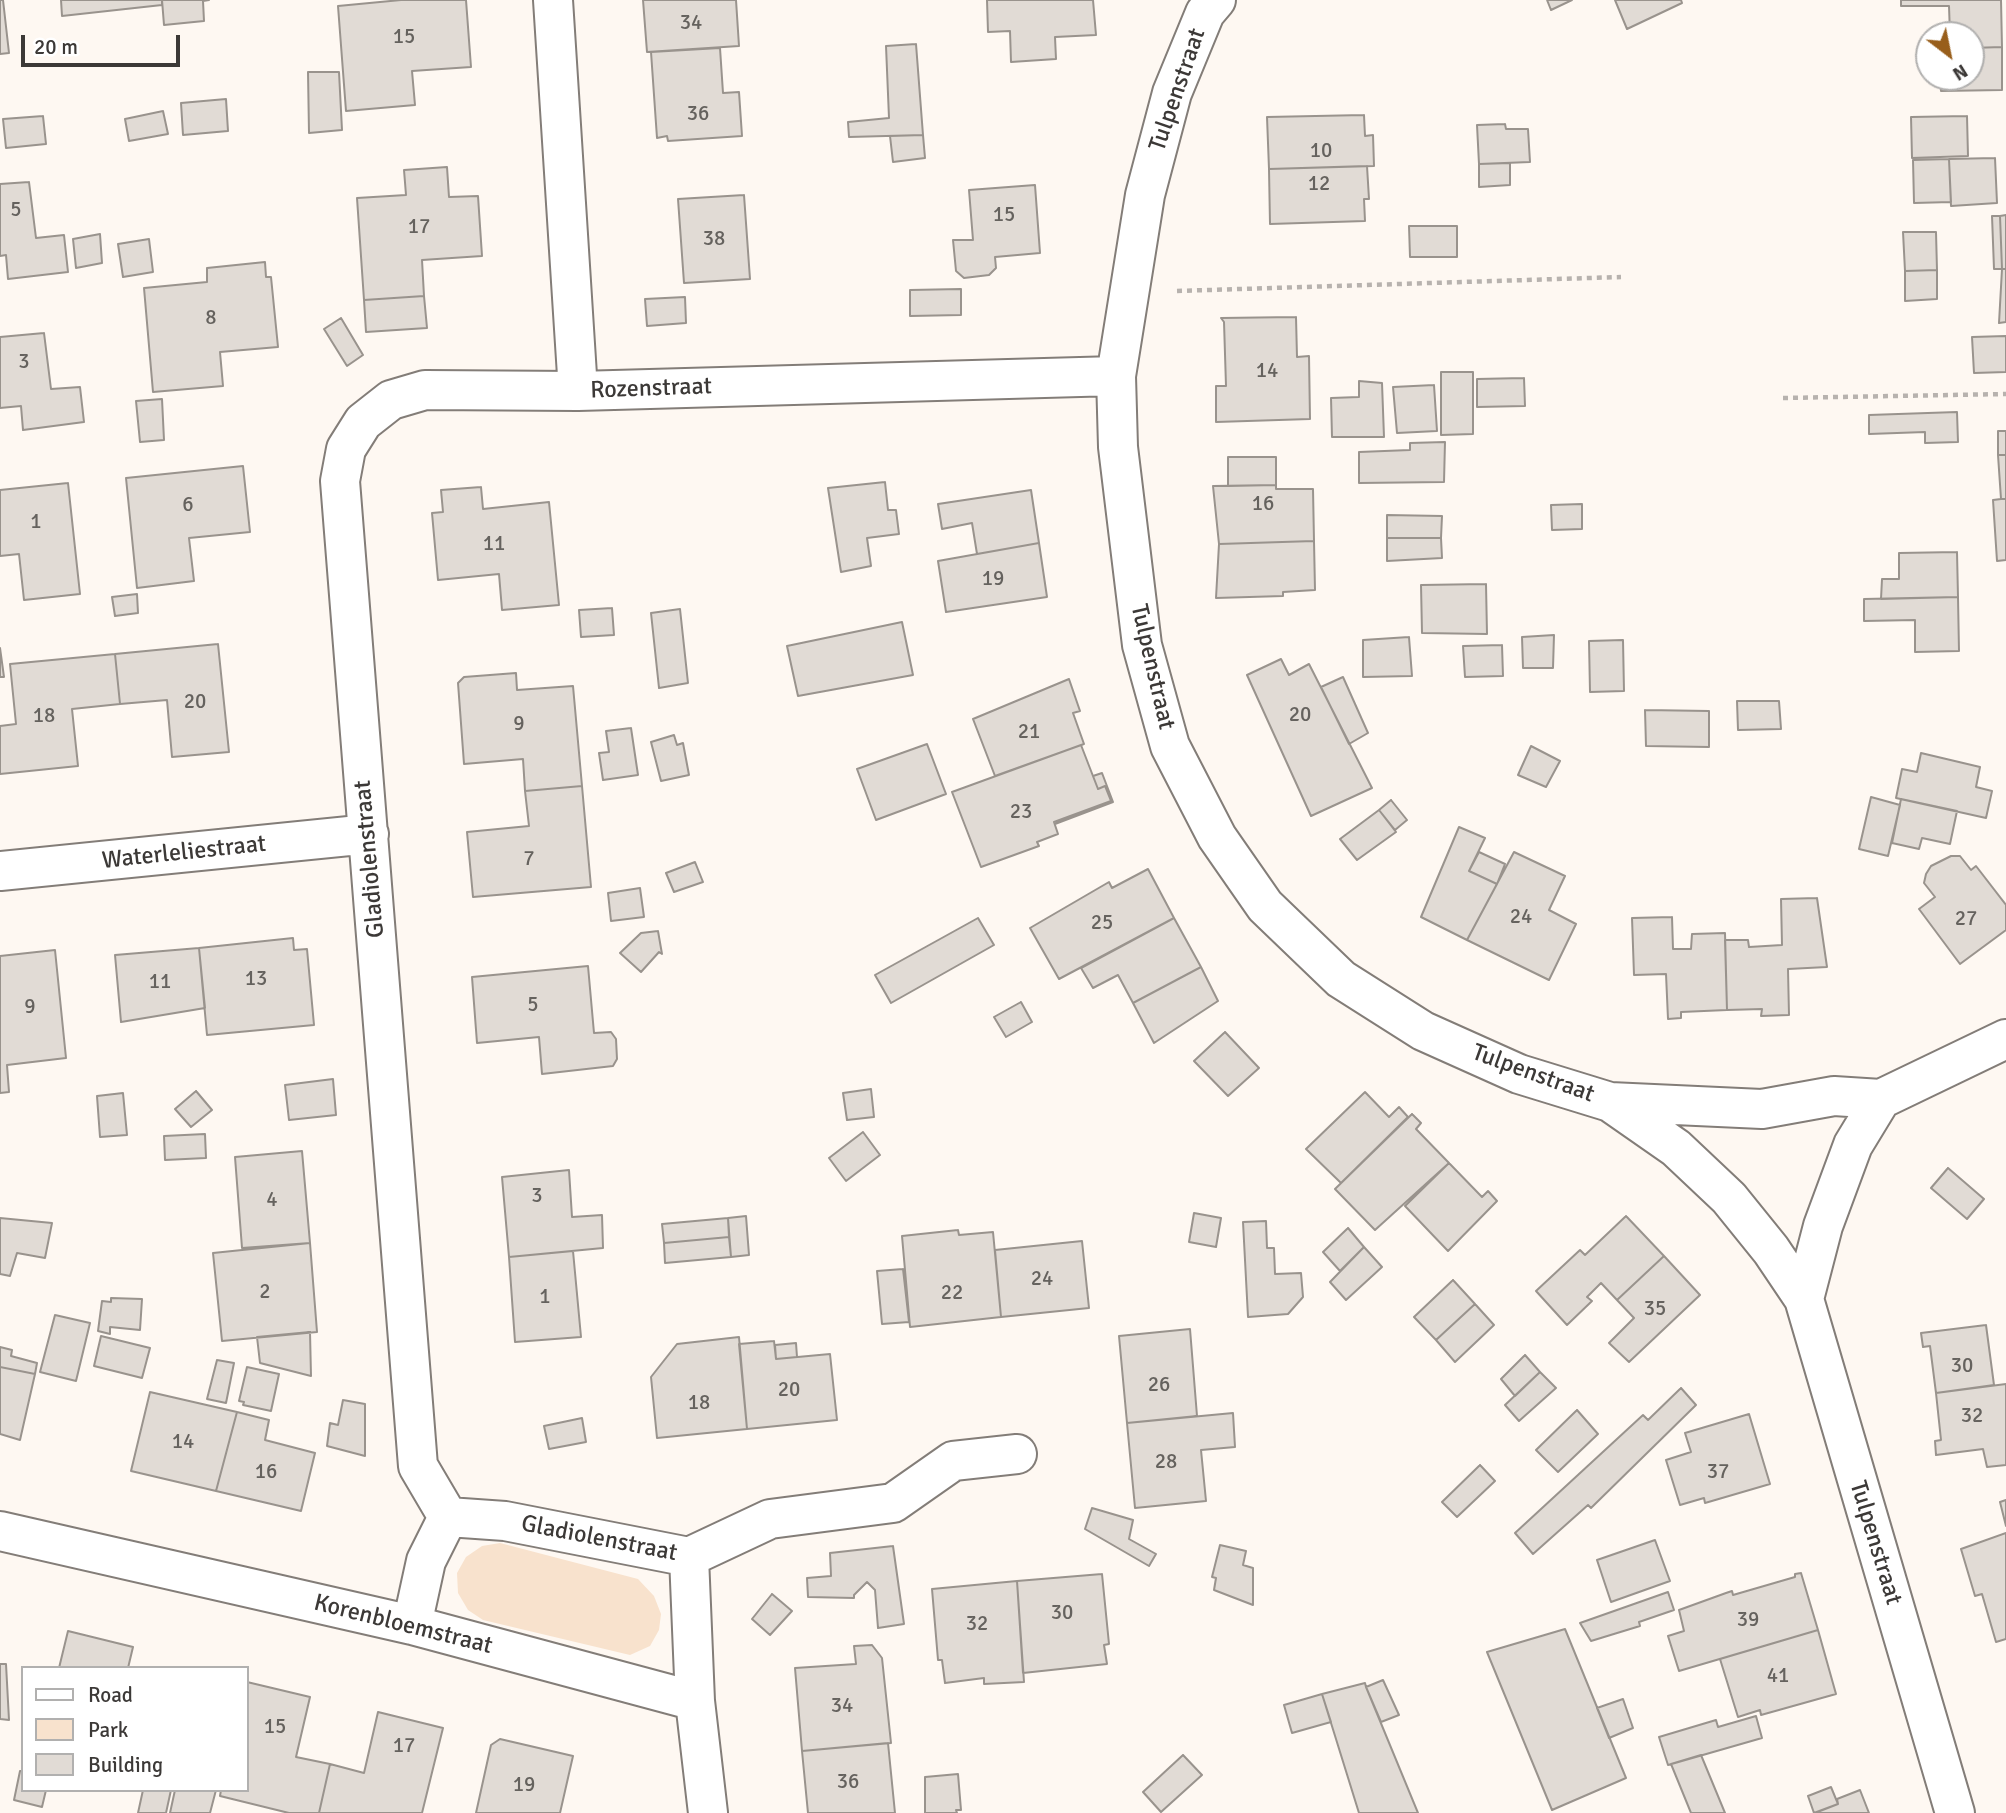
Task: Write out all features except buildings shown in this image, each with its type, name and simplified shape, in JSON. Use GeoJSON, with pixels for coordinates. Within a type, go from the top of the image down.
{"type":"FeatureCollection","features":[{"type":"Feature","properties":{"kind":"street","name":"Rozenstraat"},"geometry":{"type":"LineString","coordinates":[[553,0],[578,391],[1116,376]]}},
{"type":"Feature","properties":{"kind":"street","name":"Tulpenstraat"},"geometry":{"type":"LineString","coordinates":[[1209,4],[1172,93],[1145,195],[1116,376],[1118,447],[1142,645],[1170,746],[1217,837],[1265,906],[1341,979],[1423,1031],[1519,1074],[1610,1102],[1762,1109],[1834,1096],[1881,1099]]}},
{"type":"Feature","properties":{"kind":"street","name":"Gladiolenstraat"},"geometry":{"type":"LineString","coordinates":[[578,391],[425,390],[391,400],[363,422],[346,449],[340,481],[418,1466],[448,1517],[505,1521],[689,1557],[695,1701]]}},
{"type":"Feature","properties":{"kind":"street","name":"Waterleliestraat"},"geometry":{"type":"LineString","coordinates":[[0,871],[369,834]]}},
{"type":"Feature","properties":{"kind":"street"},"geometry":{"type":"LineString","coordinates":[[1804,1299],[1823,1226],[1853,1145],[1881,1099],[2006,1039]]}},
{"type":"Feature","properties":{"kind":"street","name":"Tulpenstraat"},"geometry":{"type":"LineString","coordinates":[[1610,1102],[1676,1148],[1729,1198],[1804,1299],[1955,1813]]}},
{"type":"Feature","properties":{"kind":"street"},"geometry":{"type":"LineString","coordinates":[[689,1557],[770,1519],[893,1503],[953,1461],[1017,1454]]}},
{"type":"Feature","properties":{"kind":"street"},"geometry":{"type":"LineString","coordinates":[[412,1625],[426,1561],[448,1517]]}},
{"type":"Feature","properties":{"kind":"street","name":"Korenbloemstraat"},"geometry":{"type":"LineString","coordinates":[[0,1531],[412,1625],[695,1701]]}},
{"type":"Feature","properties":{"kind":"street"},"geometry":{"type":"LineString","coordinates":[[695,1701],[708,1813]]}},
{"type":"Feature","properties":{"kind":"path"},"geometry":{"type":"LineString","coordinates":[[1130,292],[1621,277]]}},
{"type":"Feature","properties":{"kind":"path"},"geometry":{"type":"LineString","coordinates":[[1783,397],[2006,394]]}},
{"type":"Feature","properties":{"kind":"green space"},"geometry":{"type":"Polygon","coordinates":[[[500,1543],[638,1579],[654,1596],[661,1614],[659,1630],[650,1646],[630,1655],[483,1620],[468,1610],[458,1593],[457,1573],[466,1557],[482,1546],[500,1543]]]}}]}
